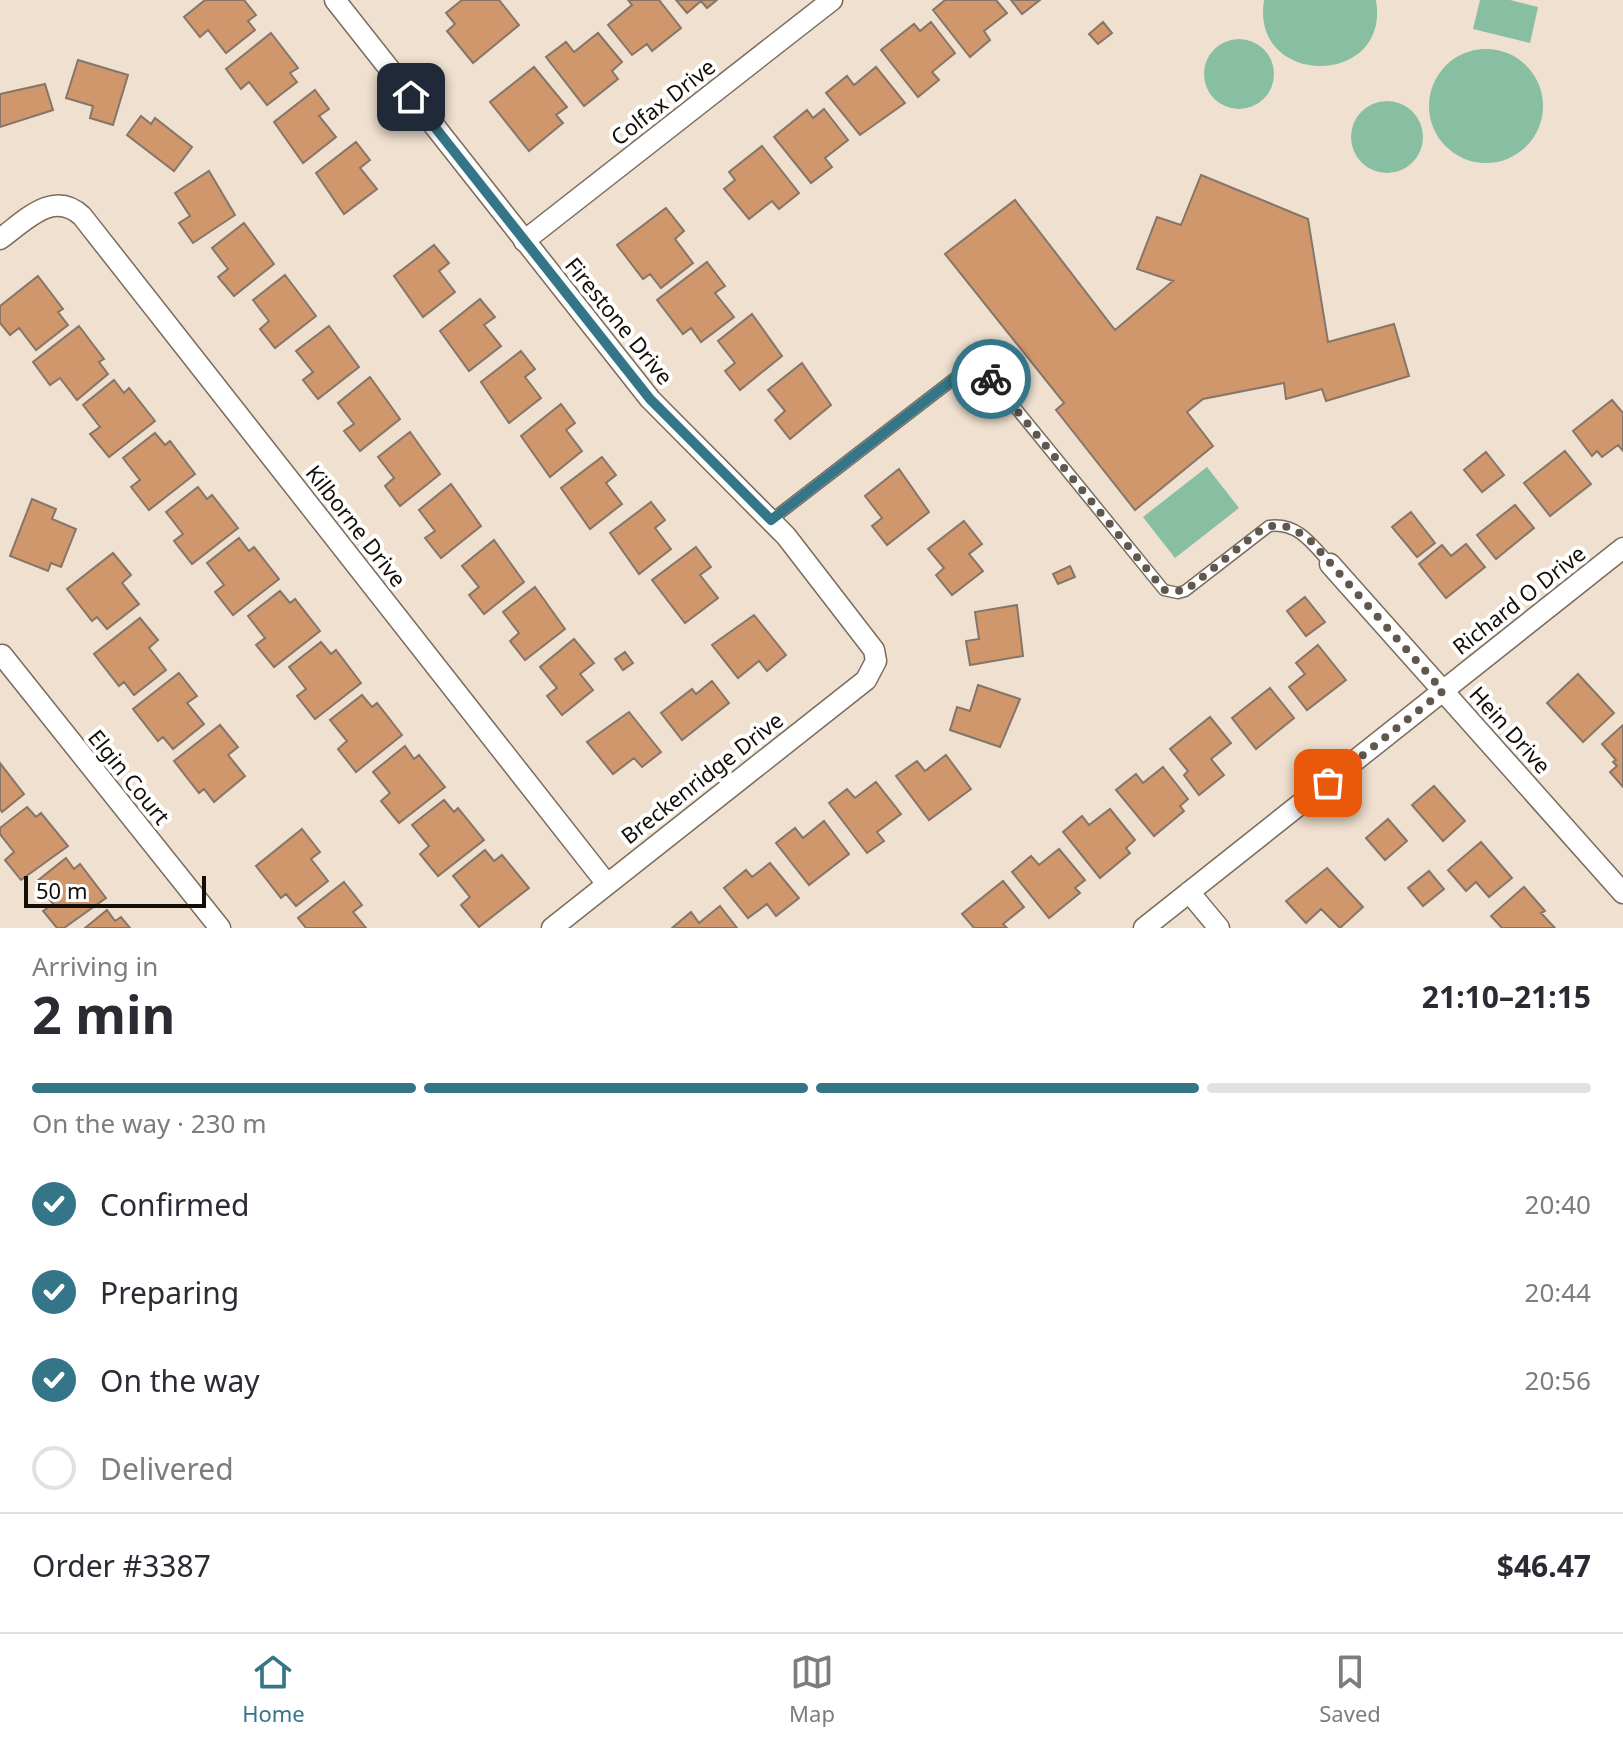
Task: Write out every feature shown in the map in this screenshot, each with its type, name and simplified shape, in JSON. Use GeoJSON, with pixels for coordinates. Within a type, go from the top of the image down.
{"type":"FeatureCollection","features":[{"type":"Feature","properties":{"kind":"street","name":"Firestone Drive"},"geometry":{"type":"LineString","coordinates":[[335,0],[650,399],[771,520],[869,641],[876,661]]}},
{"type":"Feature","properties":{"kind":"street","name":"Colfax Drive"},"geometry":{"type":"LineString","coordinates":[[524,241],[832,0]]}},
{"type":"Feature","properties":{"kind":"street","name":"Kilborne Drive"},"geometry":{"type":"LineString","coordinates":[[0,239],[50,205],[62,203],[82,216],[607,884]]}},
{"type":"Feature","properties":{"kind":"street","name":"Richard O Drive"},"geometry":{"type":"LineString","coordinates":[[1144,928],[1623,548]]}},
{"type":"Feature","properties":{"kind":"street","name":"Hein Drive"},"geometry":{"type":"LineString","coordinates":[[1330,564],[1623,893]]}},
{"type":"Feature","properties":{"kind":"street","name":"Elgin Court"},"geometry":{"type":"LineString","coordinates":[[2,655],[220,928]]}},
{"type":"Feature","properties":{"kind":"street","name":"Breckenridge Drive"},"geometry":{"type":"LineString","coordinates":[[552,928],[866,680],[876,661]]}},
{"type":"Feature","properties":{"kind":"street"},"geometry":{"type":"LineString","coordinates":[[1189,892],[1219,928]]}},
{"type":"Feature","properties":{"kind":"lane"},"geometry":{"type":"LineString","coordinates":[[771,520],[959,375],[976,369],[992,379],[1164,590],[1185,591],[1261,530],[1277,525],[1287,526],[1309,539],[1330,564]]}},
{"type":"Feature","properties":{"kind":"green space"},"geometry":{"type":"Polygon","coordinates":[[[1264,0],[1376,0],[1375,29],[1363,50],[1343,62],[1320,66],[1297,62],[1278,50],[1265,29],[1264,0]]]}},
{"type":"Feature","properties":{"kind":"green space"},"geometry":{"type":"Polygon","coordinates":[[[1480,0],[1510,0],[1538,7],[1530,43],[1473,29],[1480,0]]]}},
{"type":"Feature","properties":{"kind":"green space"},"geometry":{"type":"Polygon","coordinates":[[[1246,39],[1268,54],[1274,74],[1272,88],[1264,99],[1253,107],[1232,109],[1214,99],[1206,88],[1204,67],[1214,49],[1225,41],[1246,39]]]}},
{"type":"Feature","properties":{"kind":"green space"},"geometry":{"type":"Polygon","coordinates":[[[1486,49],[1508,53],[1527,65],[1539,84],[1543,106],[1539,128],[1527,147],[1508,159],[1486,163],[1464,159],[1445,147],[1433,128],[1429,106],[1433,84],[1445,65],[1464,53],[1486,49]]]}},
{"type":"Feature","properties":{"kind":"green space"},"geometry":{"type":"Polygon","coordinates":[[[1387,101],[1407,107],[1417,117],[1423,137],[1417,157],[1407,167],[1387,173],[1367,167],[1357,157],[1351,137],[1357,117],[1367,107],[1387,101]]]}},
{"type":"Feature","properties":{"kind":"green space"},"geometry":{"type":"Polygon","coordinates":[[[1207,467],[1239,508],[1175,558],[1143,517],[1207,467]]]}},
{"type":"Feature","properties":{"kind":"building"},"geometry":{"type":"Polygon","coordinates":[[[205,0],[244,0],[256,15],[248,21],[255,30],[226,53],[208,30],[200,37],[184,17],[205,0]]]}},
{"type":"Feature","properties":{"kind":"building"},"geometry":{"type":"Polygon","coordinates":[[[462,0],[499,0],[519,25],[473,63],[447,31],[455,24],[446,13],[462,0]]]}},
{"type":"Feature","properties":{"kind":"building"},"geometry":{"type":"Polygon","coordinates":[[[628,0],[659,0],[681,28],[652,51],[647,44],[632,55],[608,25],[632,5],[628,0]]]}},
{"type":"Feature","properties":{"kind":"building"},"geometry":{"type":"Polygon","coordinates":[[[676,0],[717,0],[707,8],[701,1],[687,13],[676,0]]]}},
{"type":"Feature","properties":{"kind":"building"},"geometry":{"type":"Polygon","coordinates":[[[945,0],[996,0],[1007,13],[984,31],[990,40],[970,57],[933,10],[945,0]]]}},
{"type":"Feature","properties":{"kind":"building"},"geometry":{"type":"Polygon","coordinates":[[[1011,0],[1040,0],[1022,14],[1011,0]]]}},
{"type":"Feature","properties":{"kind":"building"},"geometry":{"type":"Polygon","coordinates":[[[931,22],[955,53],[932,72],[939,80],[918,97],[881,50],[914,24],[920,31],[931,22]]]}},
{"type":"Feature","properties":{"kind":"building"},"geometry":{"type":"Polygon","coordinates":[[[1103,22],[1112,33],[1098,44],[1089,34],[1103,22]]]}},
{"type":"Feature","properties":{"kind":"building"},"geometry":{"type":"Polygon","coordinates":[[[271,33],[298,68],[290,73],[297,82],[267,105],[249,82],[241,89],[226,69],[271,33]]]}},
{"type":"Feature","properties":{"kind":"building"},"geometry":{"type":"Polygon","coordinates":[[[598,33],[622,62],[612,71],[618,79],[584,106],[546,57],[566,42],[574,52],[598,33]]]}},
{"type":"Feature","properties":{"kind":"building"},"geometry":{"type":"Polygon","coordinates":[[[78,60],[128,75],[113,125],[90,118],[93,106],[66,98],[78,60]]]}},
{"type":"Feature","properties":{"kind":"building"},"geometry":{"type":"Polygon","coordinates":[[[534,67],[567,107],[556,115],[563,123],[529,151],[490,102],[534,67]]]}},
{"type":"Feature","properties":{"kind":"building"},"geometry":{"type":"Polygon","coordinates":[[[876,67],[905,103],[860,135],[826,93],[847,76],[854,85],[876,67]]]}},
{"type":"Feature","properties":{"kind":"building"},"geometry":{"type":"Polygon","coordinates":[[[45,84],[53,110],[0,127],[0,94],[45,84]]]}},
{"type":"Feature","properties":{"kind":"building"},"geometry":{"type":"Polygon","coordinates":[[[315,90],[329,109],[319,116],[336,137],[303,163],[274,122],[315,90]]]}},
{"type":"Feature","properties":{"kind":"building"},"geometry":{"type":"Polygon","coordinates":[[[824,109],[848,140],[825,158],[832,167],[811,183],[774,137],[807,110],[813,118],[824,109]]]}},
{"type":"Feature","properties":{"kind":"building"},"geometry":{"type":"Polygon","coordinates":[[[141,116],[151,124],[155,118],[192,147],[174,171],[127,135],[141,116]]]}},
{"type":"Feature","properties":{"kind":"building"},"geometry":{"type":"Polygon","coordinates":[[[356,142],[370,160],[360,168],[377,189],[344,214],[316,173],[356,142]]]}},
{"type":"Feature","properties":{"kind":"building"},"geometry":{"type":"Polygon","coordinates":[[[762,146],[799,193],[779,209],[772,201],[749,219],[724,189],[735,180],[729,172],[762,146]]]}},
{"type":"Feature","properties":{"kind":"building"},"geometry":{"type":"Polygon","coordinates":[[[209,171],[235,215],[193,243],[179,223],[190,216],[175,193],[209,171]]]}},
{"type":"Feature","properties":{"kind":"building"},"geometry":{"type":"Polygon","coordinates":[[[1201,175],[1308,219],[1328,342],[1394,324],[1409,376],[1326,401],[1322,389],[1286,399],[1284,383],[1203,399],[1187,412],[1213,446],[1135,510],[1056,410],[1064,403],[945,254],[1015,200],[1115,330],[1173,281],[1137,269],[1157,217],[1181,225],[1201,175]]]}},
{"type":"Feature","properties":{"kind":"building"},"geometry":{"type":"Polygon","coordinates":[[[666,208],[684,231],[675,239],[693,263],[661,288],[650,274],[643,279],[617,245],[666,208]]]}},
{"type":"Feature","properties":{"kind":"building"},"geometry":{"type":"Polygon","coordinates":[[[244,223],[274,264],[234,296],[218,277],[228,269],[212,248],[244,223]]]}},
{"type":"Feature","properties":{"kind":"building"},"geometry":{"type":"Polygon","coordinates":[[[434,245],[449,263],[439,271],[455,292],[423,317],[394,276],[434,245]]]}},
{"type":"Feature","properties":{"kind":"building"},"geometry":{"type":"Polygon","coordinates":[[[707,262],[725,286],[715,293],[734,317],[701,342],[691,328],[683,334],[657,300],[707,262]]]}},
{"type":"Feature","properties":{"kind":"building"},"geometry":{"type":"Polygon","coordinates":[[[285,275],[316,316],[275,348],[260,329],[269,321],[253,300],[285,275]]]}},
{"type":"Feature","properties":{"kind":"building"},"geometry":{"type":"Polygon","coordinates":[[[38,276],[63,309],[58,312],[68,325],[36,350],[19,328],[10,335],[0,323],[0,306],[38,276]]]}},
{"type":"Feature","properties":{"kind":"building"},"geometry":{"type":"Polygon","coordinates":[[[480,299],[495,317],[484,325],[501,346],[469,371],[440,331],[480,299]]]}},
{"type":"Feature","properties":{"kind":"building"},"geometry":{"type":"Polygon","coordinates":[[[752,314],[782,356],[740,390],[725,371],[735,363],[718,341],[752,314]]]}},
{"type":"Feature","properties":{"kind":"building"},"geometry":{"type":"Polygon","coordinates":[[[79,326],[104,359],[99,362],[108,374],[77,400],[60,378],[50,385],[33,362],[79,326]]]}},
{"type":"Feature","properties":{"kind":"building"},"geometry":{"type":"Polygon","coordinates":[[[329,326],[359,367],[318,399],[303,380],[313,372],[296,351],[329,326]]]}},
{"type":"Feature","properties":{"kind":"building"},"geometry":{"type":"Polygon","coordinates":[[[521,351],[535,369],[525,377],[541,398],[509,423],[481,382],[521,351]]]}},
{"type":"Feature","properties":{"kind":"building"},"geometry":{"type":"Polygon","coordinates":[[[802,363],[831,405],[790,439],[775,420],[785,411],[768,390],[802,363]]]}},
{"type":"Feature","properties":{"kind":"building"},"geometry":{"type":"Polygon","coordinates":[[[370,377],[400,419],[360,451],[344,431],[354,424],[338,403],[370,377]]]}},
{"type":"Feature","properties":{"kind":"building"},"geometry":{"type":"Polygon","coordinates":[[[114,380],[124,393],[129,388],[155,421],[109,457],[90,434],[100,427],[83,405],[114,380]]]}},
{"type":"Feature","properties":{"kind":"building"},"geometry":{"type":"Polygon","coordinates":[[[1612,400],[1623,413],[1623,451],[1618,445],[1602,457],[1597,451],[1592,456],[1573,431],[1612,400]]]}},
{"type":"Feature","properties":{"kind":"building"},"geometry":{"type":"Polygon","coordinates":[[[561,404],[575,423],[566,430],[582,451],[550,477],[521,436],[561,404]]]}},
{"type":"Feature","properties":{"kind":"building"},"geometry":{"type":"Polygon","coordinates":[[[410,432],[440,474],[400,506],[385,486],[394,478],[378,457],[410,432]]]}},
{"type":"Feature","properties":{"kind":"building"},"geometry":{"type":"Polygon","coordinates":[[[155,433],[165,445],[170,441],[195,474],[149,510],[131,487],[140,480],[123,458],[155,433]]]}},
{"type":"Feature","properties":{"kind":"building"},"geometry":{"type":"Polygon","coordinates":[[[1565,451],[1591,484],[1550,516],[1524,483],[1565,451]]]}},
{"type":"Feature","properties":{"kind":"building"},"geometry":{"type":"Polygon","coordinates":[[[1486,452],[1504,475],[1482,492],[1464,470],[1486,452]]]}},
{"type":"Feature","properties":{"kind":"building"},"geometry":{"type":"Polygon","coordinates":[[[602,457],[616,475],[606,483],[622,504],[590,529],[561,488],[602,457]]]}},
{"type":"Feature","properties":{"kind":"building"},"geometry":{"type":"Polygon","coordinates":[[[899,469],[929,512],[887,545],[872,526],[882,518],[865,496],[899,469]]]}},
{"type":"Feature","properties":{"kind":"building"},"geometry":{"type":"Polygon","coordinates":[[[451,484],[481,526],[441,558],[425,538],[435,531],[419,510],[451,484]]]}},
{"type":"Feature","properties":{"kind":"building"},"geometry":{"type":"Polygon","coordinates":[[[198,487],[207,499],[212,495],[238,528],[192,564],[174,541],[183,534],[166,512],[198,487]]]}},
{"type":"Feature","properties":{"kind":"building"},"geometry":{"type":"Polygon","coordinates":[[[32,499],[56,509],[52,519],[76,529],[61,567],[51,563],[48,571],[10,556],[32,499]]]}},
{"type":"Feature","properties":{"kind":"building"},"geometry":{"type":"Polygon","coordinates":[[[651,502],[665,520],[655,528],[671,549],[639,574],[610,533],[651,502]]]}},
{"type":"Feature","properties":{"kind":"building"},"geometry":{"type":"Polygon","coordinates":[[[1515,505],[1534,528],[1496,559],[1477,535],[1515,505]]]}},
{"type":"Feature","properties":{"kind":"building"},"geometry":{"type":"Polygon","coordinates":[[[1411,512],[1435,543],[1417,557],[1392,527],[1411,512]]]}},
{"type":"Feature","properties":{"kind":"building"},"geometry":{"type":"Polygon","coordinates":[[[964,521],[982,544],[969,554],[983,571],[952,595],[936,575],[944,568],[928,549],[964,521]]]}},
{"type":"Feature","properties":{"kind":"building"},"geometry":{"type":"Polygon","coordinates":[[[239,538],[249,551],[254,547],[279,579],[233,615],[215,592],[224,585],[207,563],[239,538]]]}},
{"type":"Feature","properties":{"kind":"building"},"geometry":{"type":"Polygon","coordinates":[[[494,540],[524,582],[484,614],[469,595],[479,587],[462,566],[494,540]]]}},
{"type":"Feature","properties":{"kind":"building"},"geometry":{"type":"Polygon","coordinates":[[[1466,544],[1485,567],[1446,598],[1419,564],[1442,545],[1451,556],[1466,544]]]}},
{"type":"Feature","properties":{"kind":"building"},"geometry":{"type":"Polygon","coordinates":[[[696,547],[711,567],[700,575],[718,598],[685,623],[652,580],[696,547]]]}},
{"type":"Feature","properties":{"kind":"building"},"geometry":{"type":"Polygon","coordinates":[[[113,553],[131,575],[122,583],[139,604],[107,629],[97,617],[92,621],[67,589],[113,553]]]}},
{"type":"Feature","properties":{"kind":"building"},"geometry":{"type":"Polygon","coordinates":[[[1070,566],[1075,577],[1058,584],[1053,574],[1070,566]]]}},
{"type":"Feature","properties":{"kind":"building"},"geometry":{"type":"Polygon","coordinates":[[[535,587],[565,629],[525,660],[510,641],[519,633],[503,612],[535,587]]]}},
{"type":"Feature","properties":{"kind":"building"},"geometry":{"type":"Polygon","coordinates":[[[280,591],[290,603],[295,599],[320,631],[274,667],[256,645],[265,638],[248,616],[280,591]]]}},
{"type":"Feature","properties":{"kind":"building"},"geometry":{"type":"Polygon","coordinates":[[[1305,597],[1325,622],[1306,636],[1287,611],[1305,597]]]}},
{"type":"Feature","properties":{"kind":"building"},"geometry":{"type":"Polygon","coordinates":[[[1017,605],[1023,656],[970,665],[966,641],[979,639],[975,612],[1017,605]]]}},
{"type":"Feature","properties":{"kind":"building"},"geometry":{"type":"Polygon","coordinates":[[[754,615],[786,655],[767,671],[759,661],[738,678],[712,645],[754,615]]]}},
{"type":"Feature","properties":{"kind":"building"},"geometry":{"type":"Polygon","coordinates":[[[140,618],[158,640],[149,648],[166,670],[134,695],[124,682],[119,686],[94,654],[140,618]]]}},
{"type":"Feature","properties":{"kind":"building"},"geometry":{"type":"Polygon","coordinates":[[[574,639],[594,663],[580,674],[593,690],[562,715],[547,696],[557,688],[540,667],[574,639]]]}},
{"type":"Feature","properties":{"kind":"building"},"geometry":{"type":"Polygon","coordinates":[[[321,642],[331,654],[336,650],[361,683],[315,719],[297,696],[306,689],[289,667],[321,642]]]}},
{"type":"Feature","properties":{"kind":"building"},"geometry":{"type":"Polygon","coordinates":[[[1318,645],[1346,680],[1307,710],[1289,687],[1305,674],[1296,663],[1318,645]]]}},
{"type":"Feature","properties":{"kind":"building"},"geometry":{"type":"Polygon","coordinates":[[[625,652],[633,663],[623,670],[615,659],[625,652]]]}},
{"type":"Feature","properties":{"kind":"building"},"geometry":{"type":"Polygon","coordinates":[[[179,673],[197,696],[187,703],[204,724],[173,749],[163,737],[158,741],[133,709],[179,673]]]}},
{"type":"Feature","properties":{"kind":"building"},"geometry":{"type":"Polygon","coordinates":[[[1578,674],[1614,713],[1583,742],[1547,703],[1578,674]]]}},
{"type":"Feature","properties":{"kind":"building"},"geometry":{"type":"Polygon","coordinates":[[[712,681],[729,703],[682,740],[661,713],[692,689],[696,694],[712,681]]]}},
{"type":"Feature","properties":{"kind":"building"},"geometry":{"type":"Polygon","coordinates":[[[978,685],[1020,699],[1000,747],[950,730],[957,707],[970,711],[978,685]]]}},
{"type":"Feature","properties":{"kind":"building"},"geometry":{"type":"Polygon","coordinates":[[[1270,688],[1294,718],[1256,749],[1232,718],[1270,688]]]}},
{"type":"Feature","properties":{"kind":"building"},"geometry":{"type":"Polygon","coordinates":[[[362,695],[372,707],[377,703],[402,735],[356,772],[338,749],[347,741],[330,720],[362,695]]]}},
{"type":"Feature","properties":{"kind":"building"},"geometry":{"type":"Polygon","coordinates":[[[629,712],[661,752],[642,767],[634,758],[613,774],[587,742],[629,712]]]}},
{"type":"Feature","properties":{"kind":"building"},"geometry":{"type":"Polygon","coordinates":[[[1210,717],[1231,743],[1211,759],[1224,775],[1199,795],[1184,775],[1188,771],[1170,749],[1210,717]]]}},
{"type":"Feature","properties":{"kind":"building"},"geometry":{"type":"Polygon","coordinates":[[[220,725],[238,747],[228,755],[245,776],[214,802],[204,789],[199,793],[174,761],[220,725]]]}},
{"type":"Feature","properties":{"kind":"building"},"geometry":{"type":"Polygon","coordinates":[[[1623,725],[1623,787],[1610,772],[1617,766],[1613,762],[1616,760],[1602,744],[1623,725]]]}},
{"type":"Feature","properties":{"kind":"building"},"geometry":{"type":"Polygon","coordinates":[[[405,746],[414,759],[419,755],[445,787],[399,823],[381,801],[390,793],[373,772],[405,746]]]}},
{"type":"Feature","properties":{"kind":"building"},"geometry":{"type":"Polygon","coordinates":[[[946,755],[971,789],[929,820],[896,776],[917,761],[925,771],[946,755]]]}},
{"type":"Feature","properties":{"kind":"building"},"geometry":{"type":"Polygon","coordinates":[[[0,763],[24,794],[2,812],[0,809],[0,763]]]}},
{"type":"Feature","properties":{"kind":"building"},"geometry":{"type":"Polygon","coordinates":[[[1163,767],[1188,799],[1180,806],[1184,811],[1154,836],[1116,790],[1136,774],[1143,783],[1163,767]]]}},
{"type":"Feature","properties":{"kind":"building"},"geometry":{"type":"Polygon","coordinates":[[[876,782],[901,814],[877,832],[884,841],[867,853],[829,803],[847,789],[855,798],[876,782]]]}},
{"type":"Feature","properties":{"kind":"building"},"geometry":{"type":"Polygon","coordinates":[[[1434,786],[1465,821],[1443,841],[1412,805],[1434,786]]]}},
{"type":"Feature","properties":{"kind":"building"},"geometry":{"type":"Polygon","coordinates":[[[444,800],[454,812],[458,808],[484,840],[438,876],[420,854],[429,846],[412,825],[444,800]]]}},
{"type":"Feature","properties":{"kind":"building"},"geometry":{"type":"Polygon","coordinates":[[[27,807],[36,817],[41,813],[68,846],[21,880],[5,860],[14,852],[0,834],[0,828],[27,807]]]}},
{"type":"Feature","properties":{"kind":"building"},"geometry":{"type":"Polygon","coordinates":[[[1110,809],[1135,840],[1126,848],[1130,853],[1100,878],[1063,832],[1082,816],[1089,825],[1110,809]]]}},
{"type":"Feature","properties":{"kind":"building"},"geometry":{"type":"Polygon","coordinates":[[[1388,819],[1407,841],[1385,860],[1366,838],[1388,819]]]}},
{"type":"Feature","properties":{"kind":"building"},"geometry":{"type":"Polygon","coordinates":[[[824,821],[849,854],[809,885],[776,843],[795,828],[803,838],[824,821]]]}},
{"type":"Feature","properties":{"kind":"building"},"geometry":{"type":"Polygon","coordinates":[[[302,829],[320,852],[311,859],[328,881],[296,906],[286,894],[281,898],[256,866],[302,829]]]}},
{"type":"Feature","properties":{"kind":"building"},"geometry":{"type":"Polygon","coordinates":[[[1481,842],[1512,878],[1489,897],[1476,882],[1466,891],[1448,870],[1481,842]]]}},
{"type":"Feature","properties":{"kind":"building"},"geometry":{"type":"Polygon","coordinates":[[[1059,849],[1085,880],[1075,888],[1080,893],[1049,918],[1012,872],[1031,856],[1039,865],[1059,849]]]}},
{"type":"Feature","properties":{"kind":"building"},"geometry":{"type":"Polygon","coordinates":[[[485,850],[494,861],[502,855],[529,888],[479,927],[461,905],[470,897],[453,876],[485,850]]]}},
{"type":"Feature","properties":{"kind":"building"},"geometry":{"type":"Polygon","coordinates":[[[66,858],[74,869],[80,864],[106,898],[64,928],[57,928],[43,911],[53,904],[36,882],[66,858]]]}},
{"type":"Feature","properties":{"kind":"building"},"geometry":{"type":"Polygon","coordinates":[[[770,863],[799,898],[776,916],[767,904],[748,918],[724,888],[746,870],[752,877],[770,863]]]}},
{"type":"Feature","properties":{"kind":"building"},"geometry":{"type":"Polygon","coordinates":[[[1327,868],[1363,907],[1340,928],[1321,909],[1306,923],[1286,901],[1327,868]]]}},
{"type":"Feature","properties":{"kind":"building"},"geometry":{"type":"Polygon","coordinates":[[[1429,871],[1444,889],[1423,906],[1408,888],[1429,871]]]}},
{"type":"Feature","properties":{"kind":"building"},"geometry":{"type":"Polygon","coordinates":[[[1003,881],[1024,907],[1003,924],[1007,928],[974,928],[962,914],[1003,881]]]}},
{"type":"Feature","properties":{"kind":"building"},"geometry":{"type":"Polygon","coordinates":[[[344,882],[362,905],[353,912],[366,928],[306,928],[298,918],[344,882]]]}},
{"type":"Feature","properties":{"kind":"building"},"geometry":{"type":"Polygon","coordinates":[[[1524,887],[1555,928],[1502,928],[1491,916],[1524,887]]]}},
{"type":"Feature","properties":{"kind":"building"},"geometry":{"type":"Polygon","coordinates":[[[720,906],[737,928],[672,928],[691,912],[699,923],[720,906]]]}},
{"type":"Feature","properties":{"kind":"building"},"geometry":{"type":"Polygon","coordinates":[[[107,910],[115,921],[121,917],[130,928],[85,928],[107,910]]]}},
{"type":"Feature","properties":{"kind":"way so far"},"geometry":{"type":"LineString","coordinates":[[991,379],[1164,590],[1171,593],[1185,591],[1261,530],[1269,526],[1287,526],[1309,539],[1443,691],[1328,783]]}},
{"type":"Feature","properties":{"kind":"route"},"geometry":{"type":"LineString","coordinates":[[411,97],[650,399],[771,520],[959,375],[976,369],[991,379]]}}]}
